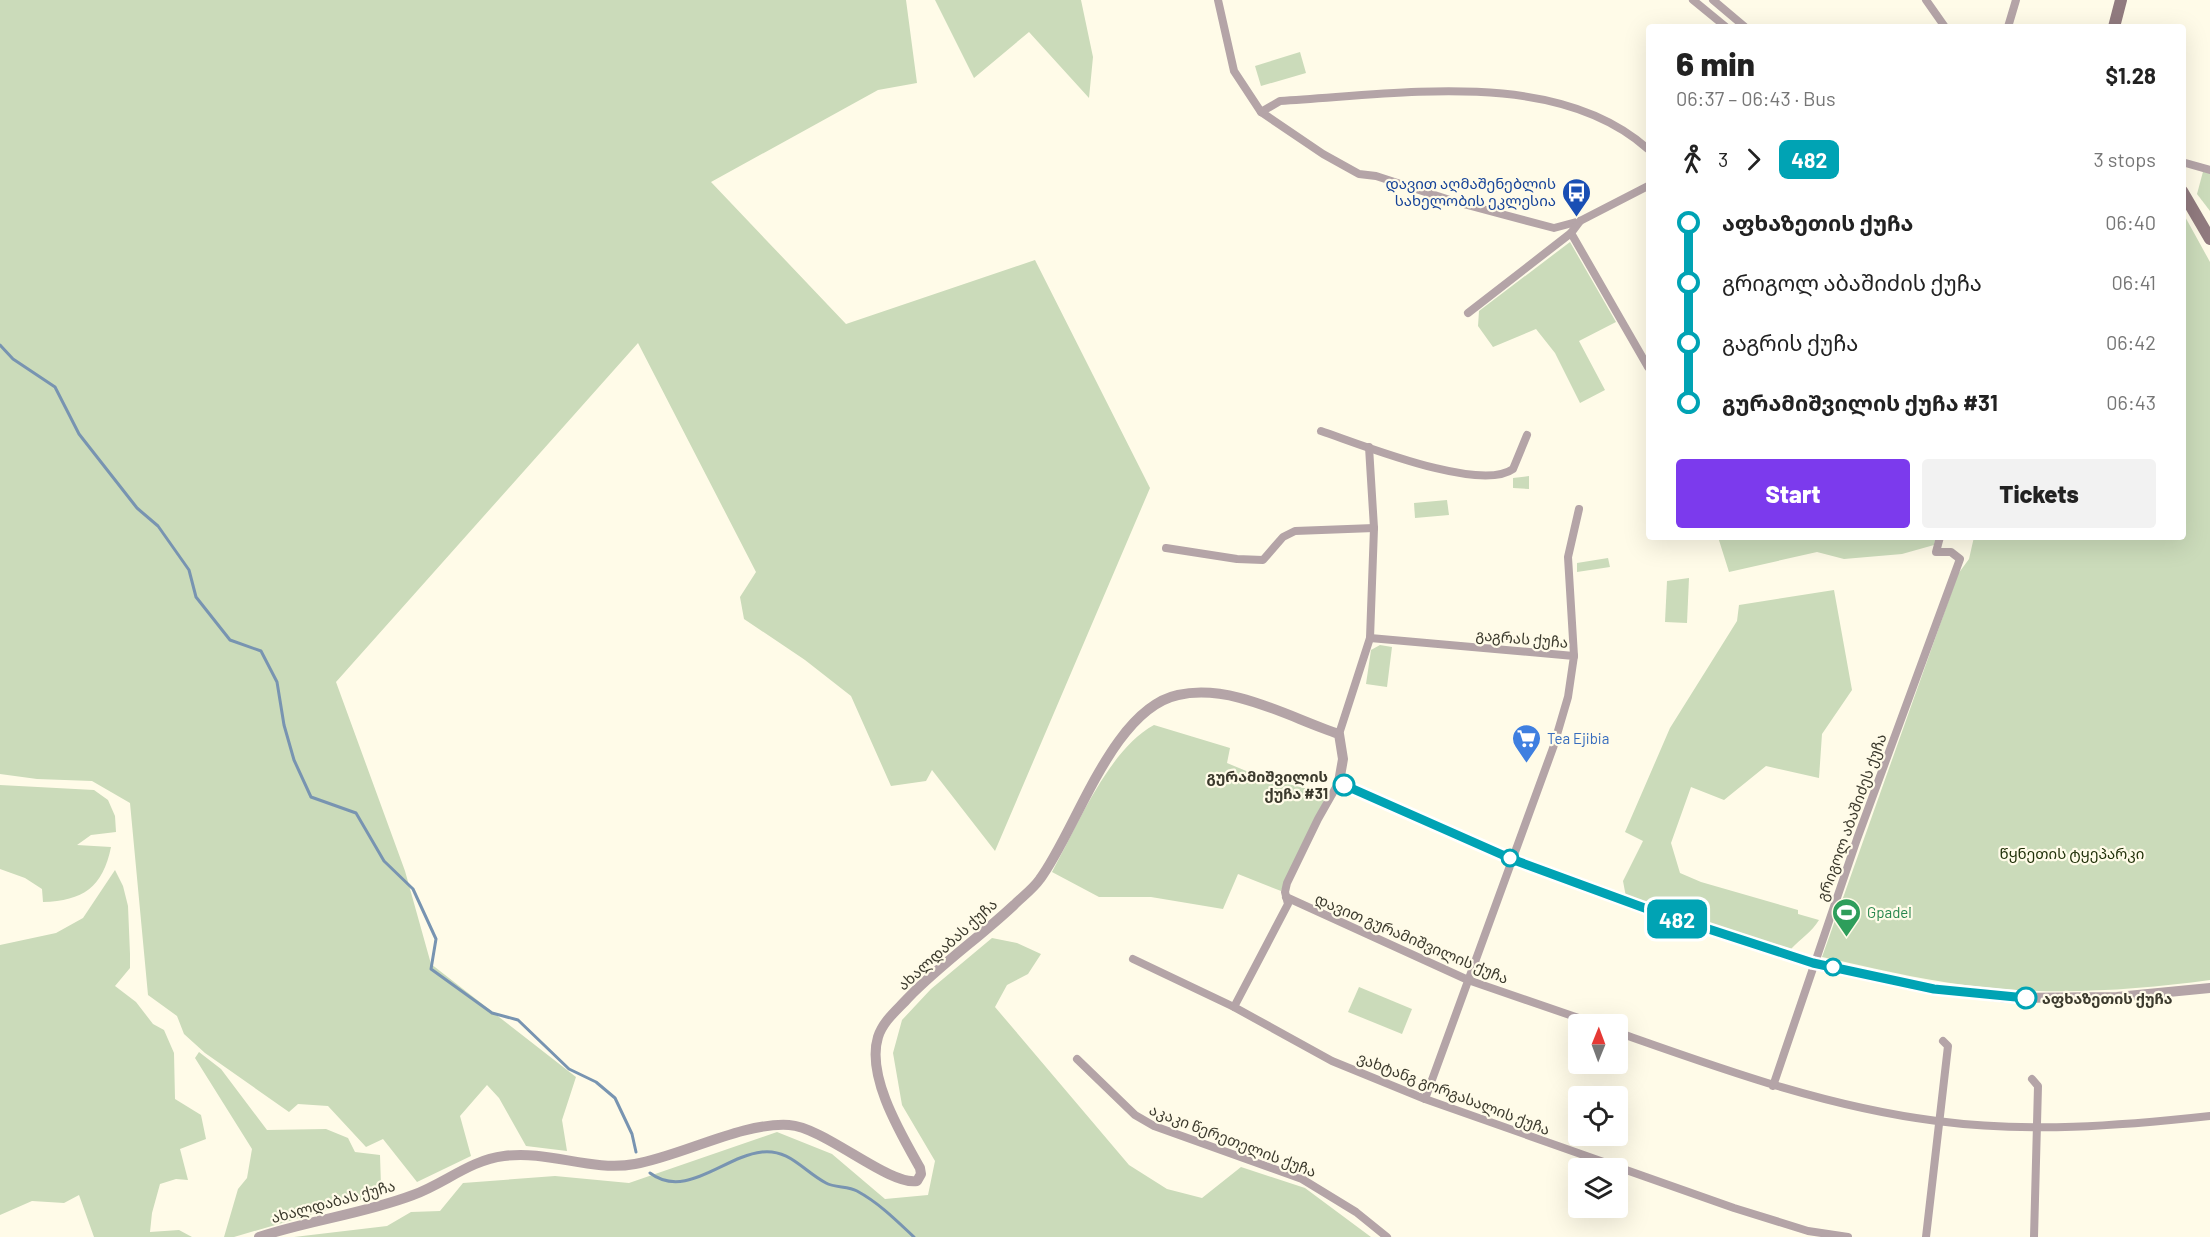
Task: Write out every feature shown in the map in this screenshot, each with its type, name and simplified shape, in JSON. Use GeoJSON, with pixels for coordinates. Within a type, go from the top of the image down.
{"type":"FeatureCollection","features":[{"type":"Feature","properties":{"kind":"main road"},"geometry":{"type":"LineString","coordinates":[[2115,24],[2121,0]]}},
{"type":"Feature","properties":{"kind":"main road"},"geometry":{"type":"LineString","coordinates":[[2186,199],[2210,239]]}},
{"type":"Feature","properties":{"kind":"street"},"geometry":{"type":"LineString","coordinates":[[1218,0],[1234,71],[1261,112],[1323,154],[1359,174],[1376,176],[1456,202],[1554,228],[1580,221],[1646,187]]}},
{"type":"Feature","properties":{"kind":"street"},"geometry":{"type":"LineString","coordinates":[[1693,0],[1722,24]]}},
{"type":"Feature","properties":{"kind":"street"},"geometry":{"type":"LineString","coordinates":[[1713,0],[1741,24]]}},
{"type":"Feature","properties":{"kind":"street"},"geometry":{"type":"LineString","coordinates":[[1926,0],[1943,24]]}},
{"type":"Feature","properties":{"kind":"street"},"geometry":{"type":"LineString","coordinates":[[2009,24],[2016,0]]}},
{"type":"Feature","properties":{"kind":"street"},"geometry":{"type":"LineString","coordinates":[[1261,112],[1280,101],[1292,100],[1455,91],[1523,95],[1572,105],[1600,117],[1646,148]]}},
{"type":"Feature","properties":{"kind":"street"},"geometry":{"type":"LineString","coordinates":[[2186,163],[2210,170]]}},
{"type":"Feature","properties":{"kind":"street"},"geometry":{"type":"LineString","coordinates":[[1468,313],[1571,233],[1580,221]]}},
{"type":"Feature","properties":{"kind":"street"},"geometry":{"type":"LineString","coordinates":[[1571,233],[1646,364]]}},
{"type":"Feature","properties":{"kind":"street"},"geometry":{"type":"LineString","coordinates":[[1321,431],[1437,469],[1491,477],[1513,469],[1527,435]]}},
{"type":"Feature","properties":{"kind":"street"},"geometry":{"type":"LineString","coordinates":[[1234,1007],[1288,904],[1285,888],[1292,872],[1318,819],[1340,782],[1343,759],[1340,734],[1370,638],[1374,528],[1369,447]]}},
{"type":"Feature","properties":{"kind":"street"},"geometry":{"type":"LineString","coordinates":[[1574,656],[1568,557],[1579,509]]}},
{"type":"Feature","properties":{"kind":"street"},"geometry":{"type":"LineString","coordinates":[[1166,548],[1237,559],[1263,560],[1283,537],[1295,531],[1374,528]]}},
{"type":"Feature","properties":{"kind":"street","name":"გრიგოლ აბაშიძეს ქუჩა"},"geometry":{"type":"LineString","coordinates":[[1773,1086],[1813,963],[1960,559],[1951,552],[1936,552],[1939,540]]}},
{"type":"Feature","properties":{"kind":"street","name":"გაგრას ქუჩა"},"geometry":{"type":"LineString","coordinates":[[1370,638],[1574,656],[1568,697],[1553,748],[1425,1099]]}},
{"type":"Feature","properties":{"kind":"street","name":"ახალდაბას ქუჩა"},"geometry":{"type":"LineString","coordinates":[[259,1237],[352,1214],[414,1195],[474,1163],[505,1155],[548,1158],[593,1167],[616,1167],[638,1164],[767,1126],[792,1125],[822,1137],[901,1179],[917,1181],[921,1174],[920,1168],[879,1082],[875,1064],[879,1035],[887,1020],[928,977],[1001,917],[1039,879],[1107,758],[1132,726],[1153,707],[1178,694],[1218,694],[1241,698],[1340,734]]}},
{"type":"Feature","properties":{"kind":"street"},"geometry":{"type":"LineString","coordinates":[[1340,782],[1514,860],[1650,910],[1813,963],[1934,989],[2008,998],[2117,997],[2210,988]]}},
{"type":"Feature","properties":{"kind":"street","name":"დავით გურამიშვილის ქუჩა"},"geometry":{"type":"LineString","coordinates":[[1286,897],[1468,980],[1568,1014]]}},
{"type":"Feature","properties":{"kind":"street","name":"ვახტანგ გორგასალის ქუჩა"},"geometry":{"type":"LineString","coordinates":[[1133,959],[1234,1007],[1332,1061],[1425,1099],[1734,1208],[1808,1231],[1848,1237]]}},
{"type":"Feature","properties":{"kind":"street"},"geometry":{"type":"LineString","coordinates":[[1628,1036],[1773,1086],[1939,1121],[2038,1127],[2116,1126],[2210,1116]]}},
{"type":"Feature","properties":{"kind":"street"},"geometry":{"type":"LineString","coordinates":[[1926,1237],[1948,1046],[1943,1041]]}},
{"type":"Feature","properties":{"kind":"street","name":"აკაკი წერეთელის ქუჩა"},"geometry":{"type":"LineString","coordinates":[[1077,1059],[1135,1115],[1154,1126],[1302,1179],[1356,1212],[1387,1237]]}},
{"type":"Feature","properties":{"kind":"street"},"geometry":{"type":"LineString","coordinates":[[2032,1079],[2038,1086],[2034,1237]]}},
{"type":"Feature","properties":{"kind":"green space"},"geometry":{"type":"Polygon","coordinates":[[[0,0],[906,0],[917,83],[878,90],[711,182],[846,324],[1035,260],[1150,488],[995,851],[932,770],[926,781],[891,786],[851,696],[805,660],[744,619],[740,597],[756,572],[638,343],[336,682],[405,871],[431,964],[576,1077],[562,1120],[567,1151],[526,1146],[499,1098],[487,1085],[460,1116],[471,1156],[417,1182],[383,1139],[366,1147],[328,1106],[298,1104],[289,1112],[205,1053],[184,1034],[177,1016],[148,995],[130,803],[92,781],[37,779],[0,774],[0,0]]]}},
{"type":"Feature","properties":{"kind":"green space"},"geometry":{"type":"Polygon","coordinates":[[[935,0],[1081,0],[1093,57],[1089,98],[1029,32],[974,78],[935,0]]]}},
{"type":"Feature","properties":{"kind":"green space"},"geometry":{"type":"Polygon","coordinates":[[[1300,52],[1306,73],[1261,86],[1255,66],[1300,52]]]}},
{"type":"Feature","properties":{"kind":"green space"},"geometry":{"type":"Polygon","coordinates":[[[2204,168],[2210,170],[2210,211],[2197,194],[2204,168]]]}},
{"type":"Feature","properties":{"kind":"green space","name":"წყნეთის ტყეპარკი"},"geometry":{"type":"Polygon","coordinates":[[[2186,218],[2210,262],[2210,980],[2088,991],[2026,990],[1947,982],[1822,957],[1958,574],[1969,559],[1973,540],[2186,540],[2186,218]]]}},
{"type":"Feature","properties":{"kind":"green space"},"geometry":{"type":"Polygon","coordinates":[[[1570,242],[1616,322],[1579,341],[1605,390],[1580,403],[1555,353],[1536,329],[1493,347],[1478,326],[1479,311],[1570,242]]]}},
{"type":"Feature","properties":{"kind":"green space"},"geometry":{"type":"Polygon","coordinates":[[[1529,476],[1529,489],[1513,488],[1513,478],[1529,476]]]}},
{"type":"Feature","properties":{"kind":"green space"},"geometry":{"type":"Polygon","coordinates":[[[1447,500],[1449,515],[1415,518],[1414,503],[1447,500]]]}},
{"type":"Feature","properties":{"kind":"green space"},"geometry":{"type":"Polygon","coordinates":[[[1719,540],[1935,540],[1934,545],[1902,554],[1844,559],[1817,552],[1729,572],[1719,540]]]}},
{"type":"Feature","properties":{"kind":"green space"},"geometry":{"type":"Polygon","coordinates":[[[1608,558],[1610,567],[1577,572],[1577,563],[1608,558]]]}},
{"type":"Feature","properties":{"kind":"green space"},"geometry":{"type":"Polygon","coordinates":[[[1689,578],[1687,623],[1665,622],[1667,581],[1689,578]]]}},
{"type":"Feature","properties":{"kind":"green space"},"geometry":{"type":"Polygon","coordinates":[[[1834,590],[1852,690],[1822,734],[1819,778],[1766,766],[1724,800],[1691,787],[1671,843],[1680,873],[1701,882],[1798,910],[1798,914],[1819,920],[1816,925],[1791,949],[1626,897],[1623,881],[1643,841],[1625,832],[1670,728],[1737,621],[1739,605],[1834,590]]]}},
{"type":"Feature","properties":{"kind":"green space"},"geometry":{"type":"Polygon","coordinates":[[[1380,645],[1392,647],[1387,687],[1366,684],[1371,650],[1380,645]]]}},
{"type":"Feature","properties":{"kind":"green space"},"geometry":{"type":"Polygon","coordinates":[[[1154,725],[1230,748],[1227,763],[1275,783],[1277,781],[1327,794],[1281,891],[1238,874],[1223,909],[1151,897],[1099,897],[1052,872],[1083,812],[1108,771],[1137,737],[1154,725]]]}},
{"type":"Feature","properties":{"kind":"green space"},"geometry":{"type":"Polygon","coordinates":[[[0,785],[94,790],[108,800],[115,816],[116,832],[91,835],[77,845],[111,847],[103,872],[97,882],[80,895],[69,899],[43,902],[42,889],[25,878],[0,869],[0,785]]]}},
{"type":"Feature","properties":{"kind":"green space"},"geometry":{"type":"Polygon","coordinates":[[[115,870],[123,886],[128,906],[130,968],[115,986],[136,1002],[153,1024],[164,1030],[174,1053],[175,1099],[201,1115],[206,1139],[180,1149],[188,1180],[176,1179],[160,1184],[152,1213],[150,1232],[179,1230],[192,1237],[94,1237],[79,1195],[64,1203],[32,1201],[0,1215],[0,945],[56,933],[83,918],[115,870]]]}},
{"type":"Feature","properties":{"kind":"green space"},"geometry":{"type":"Polygon","coordinates":[[[992,938],[1017,943],[1041,954],[1028,974],[1007,985],[995,1007],[1129,1165],[1167,1189],[1202,1198],[1241,1167],[1305,1188],[1371,1237],[294,1237],[387,1226],[411,1212],[440,1211],[463,1183],[555,1176],[629,1183],[777,1132],[832,1154],[885,1199],[928,1195],[935,1161],[902,1105],[893,1053],[902,1020],[931,989],[992,938]]]}},
{"type":"Feature","properties":{"kind":"green space"},"geometry":{"type":"Polygon","coordinates":[[[1359,987],[1412,1009],[1402,1034],[1348,1012],[1359,987]]]}},
{"type":"Feature","properties":{"kind":"green space"},"geometry":{"type":"Polygon","coordinates":[[[199,1052],[221,1069],[267,1130],[326,1129],[348,1138],[355,1152],[380,1155],[381,1186],[371,1197],[234,1237],[224,1237],[238,1189],[247,1178],[252,1149],[195,1058],[199,1052]]]}},
{"type":"Feature","properties":{"kind":"waterway"},"geometry":{"type":"LineString","coordinates":[[0,345],[13,359],[55,387],[79,434],[137,508],[158,526],[189,570],[196,597],[230,640],[261,651],[277,682],[284,725],[294,760],[311,797],[356,813],[384,861],[413,889],[436,939],[431,969],[492,1013],[518,1020],[569,1069],[596,1082],[615,1098],[632,1134],[636,1152]]}},
{"type":"Feature","properties":{"kind":"waterway"},"geometry":{"type":"LineString","coordinates":[[650,1173],[664,1180],[677,1182],[705,1174],[748,1155],[762,1152],[781,1154],[826,1183],[853,1189],[865,1196],[887,1212],[914,1237]]}},
{"type":"Feature","properties":{"kind":"bus line","name":"482"},"geometry":{"type":"LineString","coordinates":[[1344,785],[1514,860],[1650,910],[1813,963],[1934,989],[2026,998]]}},
{"type":"Feature","properties":{"kind":"place","name":"დავით აღმაშენებლის სახელობის ეკლესია"},"geometry":{"type":"Point","coordinates":[1577,218]}},
{"type":"Feature","properties":{"kind":"place","name":"Tea Ejibia"},"geometry":{"type":"Point","coordinates":[1526,764]}},
{"type":"Feature","properties":{"kind":"place","name":"გურამიშვილის ქუჩა #31"},"geometry":{"type":"Point","coordinates":[1344,785]}},
{"type":"Feature","properties":{"kind":"place","name":"Gpadel"},"geometry":{"type":"Point","coordinates":[1846,938]}},
{"type":"Feature","properties":{"kind":"place","name":"აფხაზეთის ქუჩა"},"geometry":{"type":"Point","coordinates":[2026,998]}}]}
